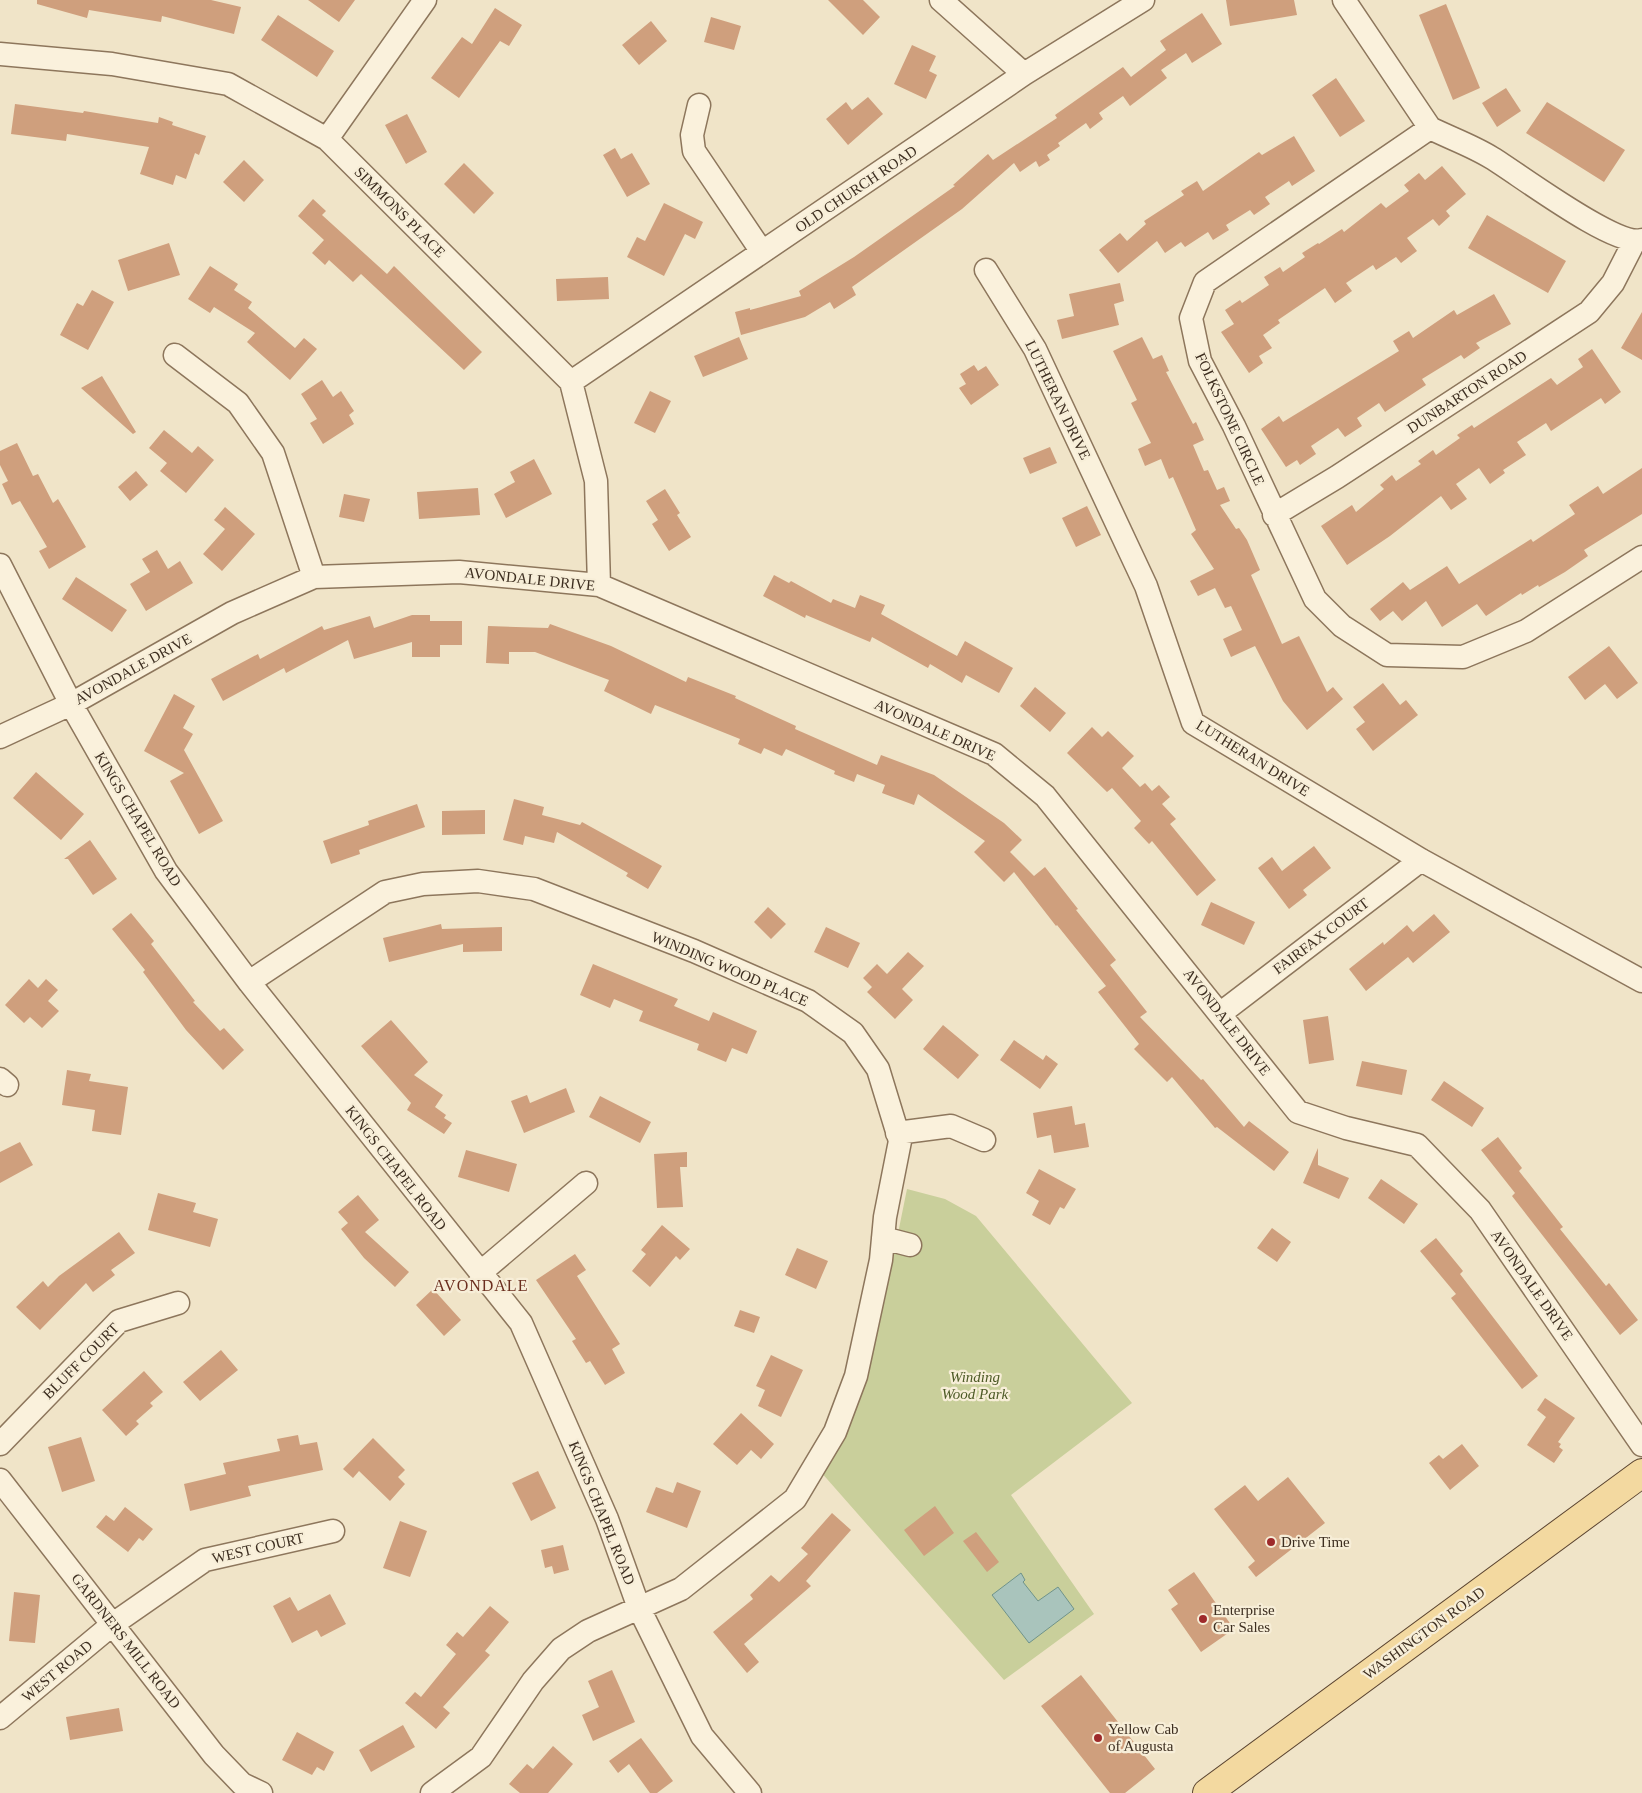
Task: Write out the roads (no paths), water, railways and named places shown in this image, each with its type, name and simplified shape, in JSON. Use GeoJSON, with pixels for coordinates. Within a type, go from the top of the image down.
{"type":"FeatureCollection","features":[{"type":"Feature","properties":{"kind":"main road","name":"WASHINGTON ROAD"},"geometry":{"type":"LineString","coordinates":[[1206,1793],[1642,1473]]}},
{"type":"Feature","properties":{"kind":"street"},"geometry":{"type":"LineString","coordinates":[[327,139],[425,0]]}},
{"type":"Feature","properties":{"kind":"street"},"geometry":{"type":"LineString","coordinates":[[941,0],[1024,74]]}},
{"type":"Feature","properties":{"kind":"street","name":"OLD CHURCH ROAD"},"geometry":{"type":"LineString","coordinates":[[571,382],[1024,74],[1144,0]]}},
{"type":"Feature","properties":{"kind":"street"},"geometry":{"type":"LineString","coordinates":[[1344,0],[1430,128],[1491,157],[1537,189],[1613,234],[1638,241]]}},
{"type":"Feature","properties":{"kind":"street","name":"SIMMONS PLACE"},"geometry":{"type":"LineString","coordinates":[[0,54],[112,64],[228,84],[327,139],[571,382]]}},
{"type":"Feature","properties":{"kind":"street"},"geometry":{"type":"LineString","coordinates":[[699,105],[692,135],[694,151],[762,252]]}},
{"type":"Feature","properties":{"kind":"street","name":"FOLKSTONE CIRCLE"},"geometry":{"type":"LineString","coordinates":[[1430,128],[1205,282],[1191,318],[1200,361],[1234,426],[1314,599],[1342,626],[1387,655],[1464,657],[1526,631],[1642,557]]}},
{"type":"Feature","properties":{"kind":"street","name":"DUNBARTON ROAD"},"geometry":{"type":"LineString","coordinates":[[1274,515],[1337,478],[1589,312],[1612,283],[1638,241]]}},
{"type":"Feature","properties":{"kind":"street","name":"LUTHERAN DRIVE"},"geometry":{"type":"LineString","coordinates":[[986,270],[1036,349],[1146,586],[1193,723],[1421,860],[1642,981]]}},
{"type":"Feature","properties":{"kind":"street"},"geometry":{"type":"LineString","coordinates":[[174,355],[238,402],[273,453],[314,577]]}},
{"type":"Feature","properties":{"kind":"street"},"geometry":{"type":"LineString","coordinates":[[571,382],[596,482],[599,585]]}},
{"type":"Feature","properties":{"kind":"street","name":"KINGS CHAPEL ROAD"},"geometry":{"type":"LineString","coordinates":[[0,565],[71,704],[166,871],[249,982],[521,1324],[607,1520],[639,1608],[702,1736],[750,1793]]}},
{"type":"Feature","properties":{"kind":"street","name":"AVONDALE DRIVE"},"geometry":{"type":"LineString","coordinates":[[0,737],[71,704],[232,613],[314,577],[459,572],[599,585],[994,754],[1045,796],[1298,1112],[1346,1128],[1417,1145],[1480,1210],[1642,1445]]}},
{"type":"Feature","properties":{"kind":"street","name":"FAIRFAX COURT"},"geometry":{"type":"LineString","coordinates":[[1220,1013],[1421,860]]}},
{"type":"Feature","properties":{"kind":"street","name":"WINDING WOOD PLACE"},"geometry":{"type":"LineString","coordinates":[[249,982],[384,892],[423,884],[478,881],[534,889],[694,951],[808,1001],[853,1033],[878,1069],[900,1141],[881,1260],[856,1376],[835,1432],[795,1498],[681,1589],[639,1608]]}},
{"type":"Feature","properties":{"kind":"street"},"geometry":{"type":"LineString","coordinates":[[897,1132],[951,1126],[984,1140]]}},
{"type":"Feature","properties":{"kind":"street"},"geometry":{"type":"LineString","coordinates":[[480,1273],[586,1183]]}},
{"type":"Feature","properties":{"kind":"street"},"geometry":{"type":"LineString","coordinates":[[883,1238],[910,1245]]}},
{"type":"Feature","properties":{"kind":"street","name":"BLUFF COURT"},"geometry":{"type":"LineString","coordinates":[[0,1444],[119,1321],[178,1303]]}},
{"type":"Feature","properties":{"kind":"street","name":"GARDNERS MILL ROAD"},"geometry":{"type":"LineString","coordinates":[[0,1480],[214,1755],[242,1784],[261,1793]]}},
{"type":"Feature","properties":{"kind":"street","name":"WEST COURT"},"geometry":{"type":"LineString","coordinates":[[113,1624],[205,1560],[333,1531]]}},
{"type":"Feature","properties":{"kind":"street"},"geometry":{"type":"LineString","coordinates":[[432,1793],[481,1757],[533,1681],[561,1649],[588,1631],[639,1608]]}},
{"type":"Feature","properties":{"kind":"street","name":"WEST ROAD"},"geometry":{"type":"LineString","coordinates":[[0,1718],[113,1624]]}},
{"type":"Feature","properties":{"kind":"water"},"geometry":{"type":"Polygon","coordinates":[[[1021,1573],[1025,1580],[1023,1582],[1038,1601],[1058,1587],[1074,1609],[1029,1643],[992,1595],[1021,1573]]]}},
{"type":"Feature","properties":{"kind":"place","name":"Drive Time"},"geometry":{"type":"Point","coordinates":[1271,1542]}},
{"type":"Feature","properties":{"kind":"place","name":"Enterprise Car Sales"},"geometry":{"type":"Point","coordinates":[1203,1619]}},
{"type":"Feature","properties":{"kind":"place","name":"Yellow Cab of Augusta"},"geometry":{"type":"Point","coordinates":[1098,1738]}},
{"type":"Feature","properties":{"kind":"district","name":"AVONDALE"},"geometry":{"type":"Point","coordinates":[481,1285]}},
{"type":"Feature","properties":{"kind":"park label","name":"Winding Wood Park"},"geometry":{"type":"Point","coordinates":[975,1386]}}]}
